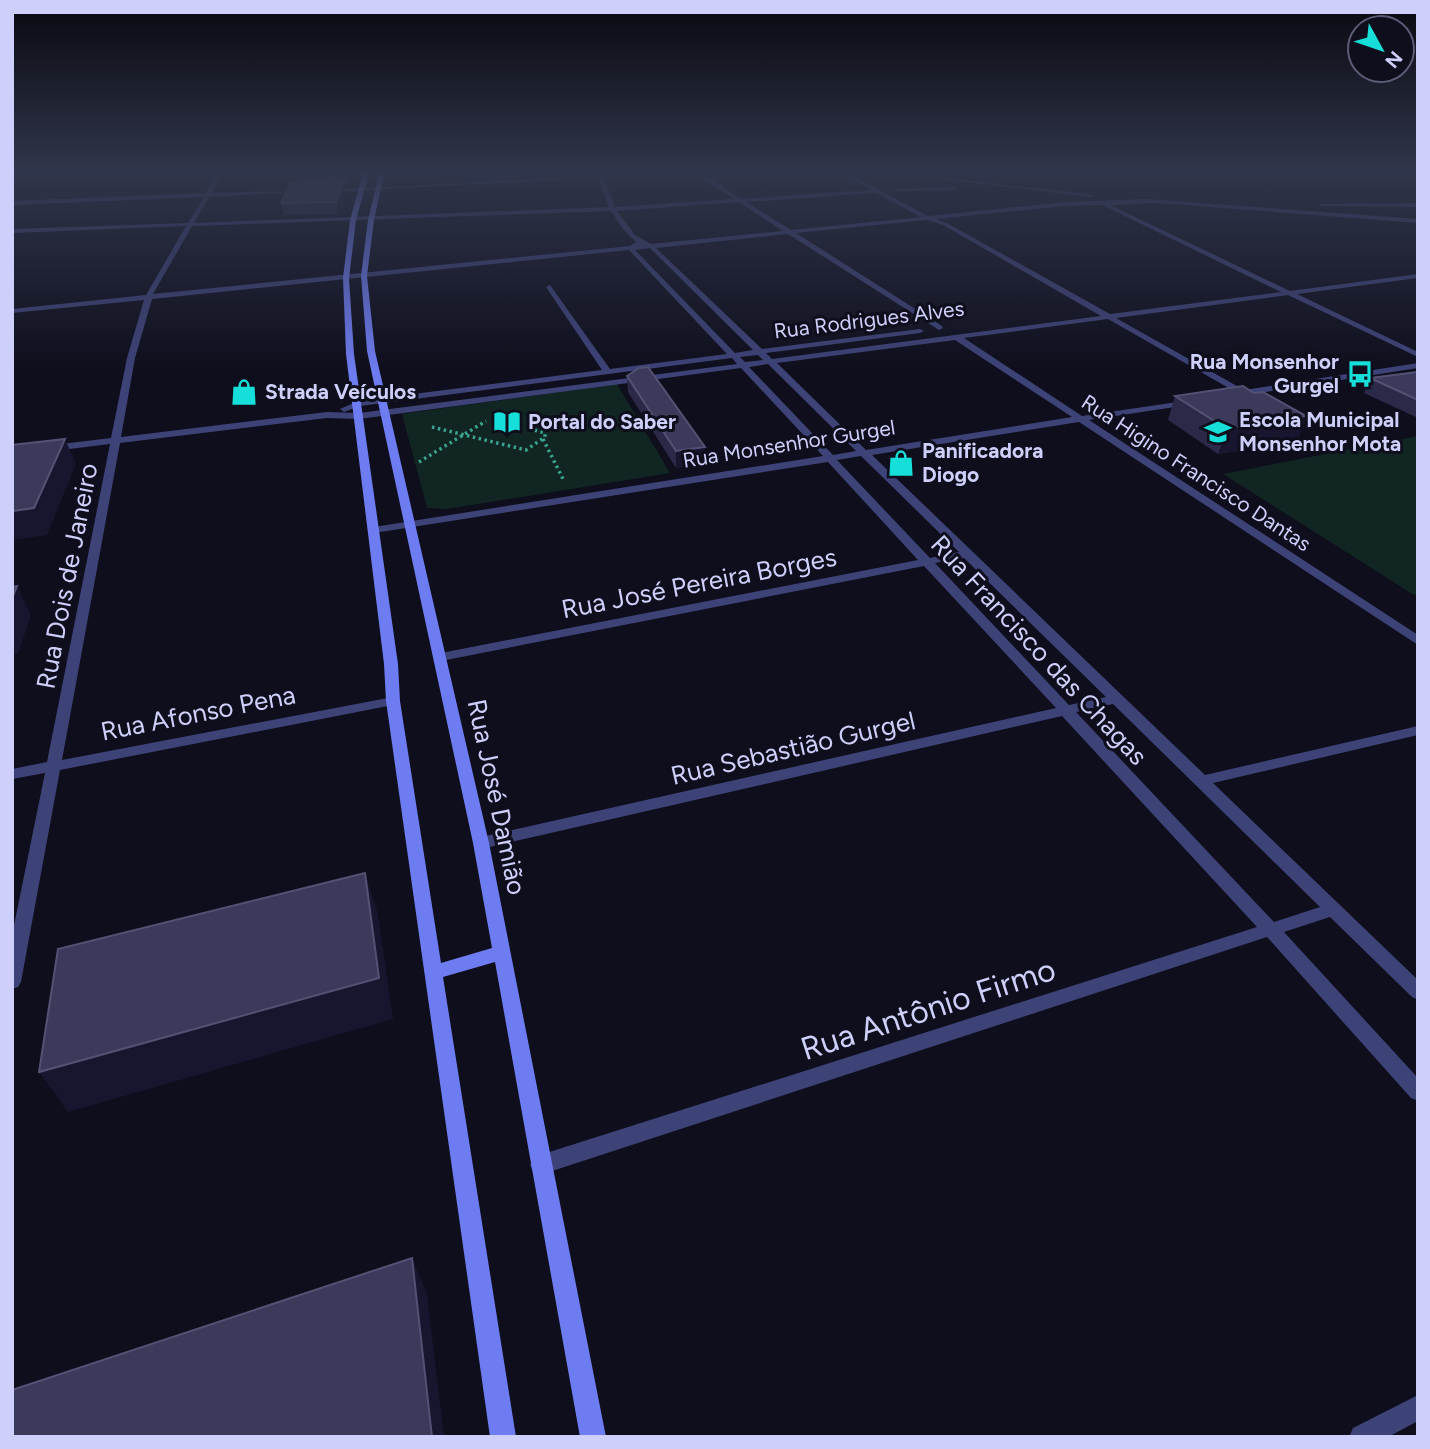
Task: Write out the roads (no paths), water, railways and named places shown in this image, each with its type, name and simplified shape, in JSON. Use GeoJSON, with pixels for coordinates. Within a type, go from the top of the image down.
{"type":"FeatureCollection","features":[{"type":"Feature","properties":{"kind":"street","name":"Rua Dois de Janeiro"},"geometry":{"type":"LineString","coordinates":[[12,982],[131,358],[149,297],[182,238]]}},
{"type":"Feature","properties":{"kind":"street"},"geometry":{"type":"LineString","coordinates":[[351,238],[346,278],[350,355],[374,530],[393,701],[503,1437]]}},
{"type":"Feature","properties":{"kind":"street","name":"Rua José Damião"},"geometry":{"type":"LineString","coordinates":[[369,238],[364,276],[371,351],[412,523],[481,843],[593,1437]]}},
{"type":"Feature","properties":{"kind":"street","name":"Rua Francisco das Chagas"},"geometry":{"type":"LineString","coordinates":[[629,238],[828,458],[1271,930],[1418,1091]]}},
{"type":"Feature","properties":{"kind":"street"},"geometry":{"type":"LineString","coordinates":[[652,247],[745,238]]}},
{"type":"Feature","properties":{"kind":"street"},"geometry":{"type":"LineString","coordinates":[[798,238],[939,328]]}},
{"type":"Feature","properties":{"kind":"street"},"geometry":{"type":"LineString","coordinates":[[975,238],[1096,308]]}},
{"type":"Feature","properties":{"kind":"street"},"geometry":{"type":"LineString","coordinates":[[1177,238],[1418,355]]}},
{"type":"Feature","properties":{"kind":"street","name":"Rua Francisco das Chagas"},"geometry":{"type":"LineString","coordinates":[[634,246],[652,247],[1418,992]]}},
{"type":"Feature","properties":{"kind":"street"},"geometry":{"type":"LineString","coordinates":[[12,311],[634,246]]}},
{"type":"Feature","properties":{"kind":"street"},"geometry":{"type":"LineString","coordinates":[[1165,299],[1418,267]]}},
{"type":"Feature","properties":{"kind":"street","name":"Rua Rodrigues Alves"},"geometry":{"type":"LineString","coordinates":[[764,356],[1109,311],[1418,276]]}},
{"type":"Feature","properties":{"kind":"street"},"geometry":{"type":"LineString","coordinates":[[550,287],[607,371]]}},
{"type":"Feature","properties":{"kind":"street","name":"Rua Rodrigues Alves"},"geometry":{"type":"LineString","coordinates":[[1083,310],[1096,308],[1109,311]]}},
{"type":"Feature","properties":{"kind":"street"},"geometry":{"type":"LineString","coordinates":[[1109,311],[1243,393]]}},
{"type":"Feature","properties":{"kind":"street","name":"Rua Rodrigues Alves"},"geometry":{"type":"LineString","coordinates":[[327,415],[358,404],[384,406],[738,360],[939,328],[954,331]]}},
{"type":"Feature","properties":{"kind":"street","name":"Rua Higino Francisco Dantas"},"geometry":{"type":"LineString","coordinates":[[954,331],[1081,421],[1417,640]]}},
{"type":"Feature","properties":{"kind":"street","name":"Rua Rodrigues Alves"},"geometry":{"type":"LineString","coordinates":[[12,453],[327,415],[359,416],[384,406],[607,371],[738,360]]}},
{"type":"Feature","properties":{"kind":"street"},"geometry":{"type":"LineString","coordinates":[[1220,397],[1418,365]]}},
{"type":"Feature","properties":{"kind":"street","name":"Rua Monsenhor Gurgel"},"geometry":{"type":"LineString","coordinates":[[374,530],[1196,401]]}},
{"type":"Feature","properties":{"kind":"street","name":"Rua José Pereira Borges"},"geometry":{"type":"LineString","coordinates":[[441,657],[967,554]]}},
{"type":"Feature","properties":{"kind":"street","name":"Rua Sebastião Gurgel"},"geometry":{"type":"LineString","coordinates":[[481,843],[1116,699]]}},
{"type":"Feature","properties":{"kind":"street","name":"Rua Afonso Pena"},"geometry":{"type":"LineString","coordinates":[[12,774],[393,701]]}},
{"type":"Feature","properties":{"kind":"street"},"geometry":{"type":"LineString","coordinates":[[1201,781],[1418,730]]}},
{"type":"Feature","properties":{"kind":"street","name":"Rua Antônio Firmo"},"geometry":{"type":"LineString","coordinates":[[540,1165],[1334,909]]}},
{"type":"Feature","properties":{"kind":"street"},"geometry":{"type":"LineString","coordinates":[[434,972],[501,953]]}},
{"type":"Feature","properties":{"kind":"street"},"geometry":{"type":"LineString","coordinates":[[1362,1437],[1418,1408]]}},
{"type":"Feature","properties":{"kind":"place","name":"Rua Monsenhor Gurgel"},"geometry":{"type":"Point","coordinates":[1360,374]}},
{"type":"Feature","properties":{"kind":"place","name":"Strada Veículos"},"geometry":{"type":"Point","coordinates":[244,392]}},
{"type":"Feature","properties":{"kind":"place","name":"Portal do Saber"},"geometry":{"type":"Point","coordinates":[507,422]}},
{"type":"Feature","properties":{"kind":"place","name":"Escola Municipal Monsenhor Mota"},"geometry":{"type":"Point","coordinates":[1218,432]}},
{"type":"Feature","properties":{"kind":"place","name":"Panificadora Diogo"},"geometry":{"type":"Point","coordinates":[901,463]}}]}
